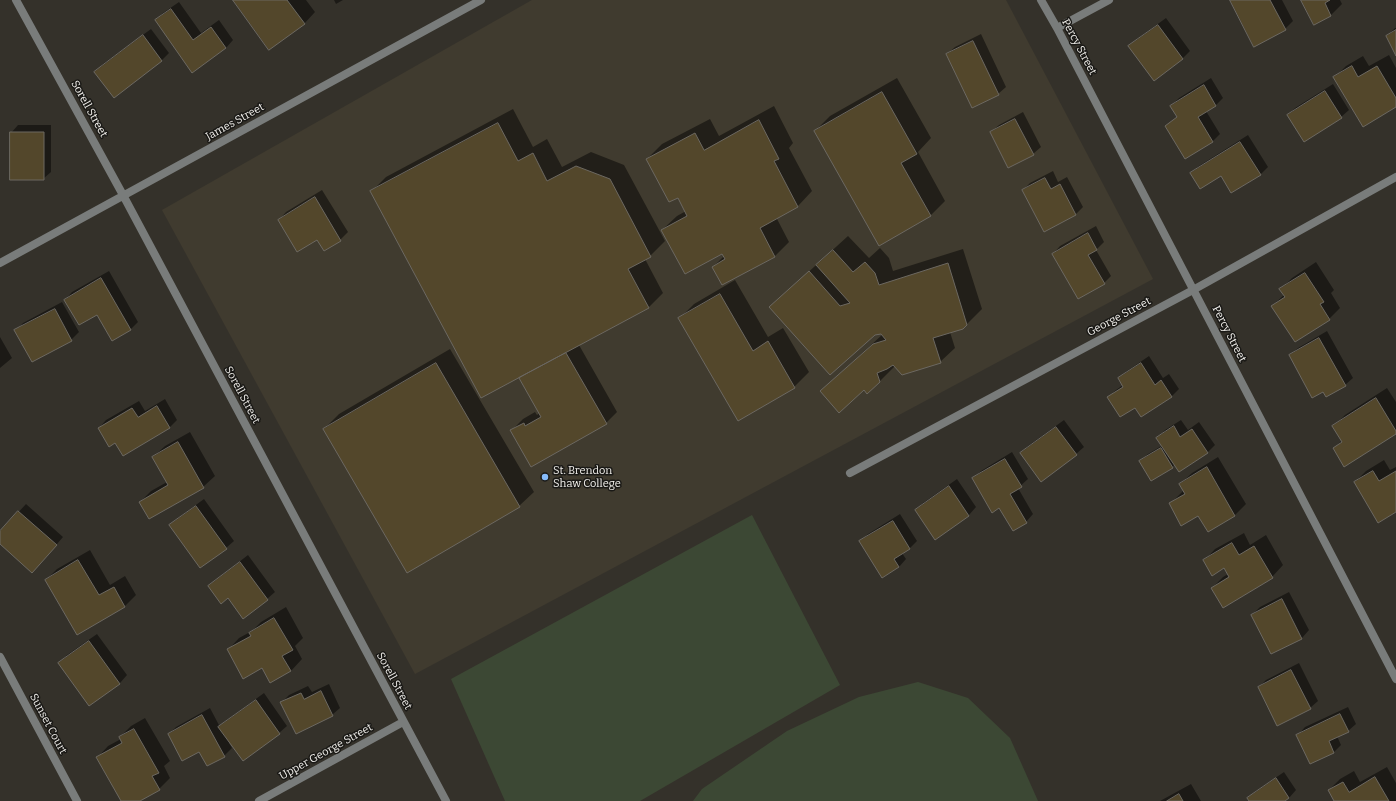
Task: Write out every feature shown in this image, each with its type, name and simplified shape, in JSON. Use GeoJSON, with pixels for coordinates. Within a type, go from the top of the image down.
{"type":"FeatureCollection","features":[{"type":"Feature","properties":{"kind":"street","name":"Sorell Street"},"geometry":{"type":"LineString","coordinates":[[16,0],[123,195],[446,801]]}},
{"type":"Feature","properties":{"kind":"street","name":"James Street"},"geometry":{"type":"LineString","coordinates":[[0,263],[481,0]]}},
{"type":"Feature","properties":{"kind":"street","name":"Percy Street"},"geometry":{"type":"LineString","coordinates":[[1041,0],[1194,290],[1396,679]]}},
{"type":"Feature","properties":{"kind":"street"},"geometry":{"type":"LineString","coordinates":[[1057,28],[1109,0]]}},
{"type":"Feature","properties":{"kind":"street","name":"George Street"},"geometry":{"type":"LineString","coordinates":[[850,473],[1194,290],[1396,177]]}},
{"type":"Feature","properties":{"kind":"street","name":"Sunset Court"},"geometry":{"type":"LineString","coordinates":[[0,657],[77,801]]}},
{"type":"Feature","properties":{"kind":"street","name":"Upper George Street"},"geometry":{"type":"LineString","coordinates":[[259,801],[403,722]]}},
{"type":"Feature","properties":{"kind":"shaded area","name":"St. Brendon Shaw College"},"geometry":{"type":"Polygon","coordinates":[[[532,0],[1006,0],[1153,279],[415,674],[162,210],[532,0]]]}},
{"type":"Feature","properties":{"kind":"green space"},"geometry":{"type":"Polygon","coordinates":[[[752,515],[840,685],[640,801],[505,801],[451,679],[752,515]]]}},
{"type":"Feature","properties":{"kind":"green space"},"geometry":{"type":"Polygon","coordinates":[[[918,682],[968,698],[1010,738],[1038,801],[693,801],[702,789],[787,731],[859,697],[918,682]]]}},
{"type":"Feature","properties":{"kind":"building"},"geometry":{"type":"Polygon","coordinates":[[[233,0],[287,0],[305,24],[269,50],[233,0]]]}},
{"type":"Feature","properties":{"kind":"building"},"geometry":{"type":"Polygon","coordinates":[[[1230,0],[1270,0],[1286,30],[1254,47],[1230,0]]]}},
{"type":"Feature","properties":{"kind":"building"},"geometry":{"type":"Polygon","coordinates":[[[1301,0],[1330,0],[1325,3],[1331,16],[1314,25],[1301,0]]]}},
{"type":"Feature","properties":{"kind":"building"},"geometry":{"type":"Polygon","coordinates":[[[171,9],[193,40],[211,27],[226,48],[192,73],[155,20],[171,9]]]}},
{"type":"Feature","properties":{"kind":"building"},"geometry":{"type":"Polygon","coordinates":[[[1158,25],[1183,59],[1154,81],[1128,46],[1158,25]]]}},
{"type":"Feature","properties":{"kind":"building"},"geometry":{"type":"Polygon","coordinates":[[[1396,30],[1396,56],[1386,36],[1396,30]]]}},
{"type":"Feature","properties":{"kind":"building"},"geometry":{"type":"Polygon","coordinates":[[[143,35],[162,61],[114,98],[94,72],[143,35]]]}},
{"type":"Feature","properties":{"kind":"building"},"geometry":{"type":"Polygon","coordinates":[[[973,41],[999,95],[972,108],[946,54],[973,41]]]}},
{"type":"Feature","properties":{"kind":"building"},"geometry":{"type":"Polygon","coordinates":[[[1352,66],[1358,77],[1377,66],[1396,98],[1396,107],[1363,127],[1333,77],[1352,66]]]}},
{"type":"Feature","properties":{"kind":"building"},"geometry":{"type":"Polygon","coordinates":[[[1204,85],[1216,106],[1198,117],[1213,142],[1185,159],[1165,126],[1177,117],[1170,106],[1204,85]]]}},
{"type":"Feature","properties":{"kind":"building"},"geometry":{"type":"Polygon","coordinates":[[[1325,91],[1342,118],[1304,142],[1287,115],[1325,91]]]}},
{"type":"Feature","properties":{"kind":"building"},"geometry":{"type":"Polygon","coordinates":[[[882,92],[917,154],[901,163],[931,216],[879,246],[814,131],[882,92]]]}},
{"type":"Feature","properties":{"kind":"building"},"geometry":{"type":"Polygon","coordinates":[[[1015,119],[1034,155],[1008,168],[990,132],[1015,119]]]}},
{"type":"Feature","properties":{"kind":"building"},"geometry":{"type":"Polygon","coordinates":[[[759,120],[779,159],[774,161],[798,207],[760,228],[775,257],[722,285],[712,267],[725,259],[722,254],[685,274],[661,230],[687,216],[678,198],[669,202],[646,159],[695,133],[704,150],[759,120]]]}},
{"type":"Feature","properties":{"kind":"building"},"geometry":{"type":"Polygon","coordinates":[[[498,123],[518,161],[533,153],[547,181],[576,166],[610,179],[651,257],[628,269],[649,308],[481,398],[370,191],[498,123]]]}},
{"type":"Feature","properties":{"kind":"building"},"geometry":{"type":"Polygon","coordinates":[[[10,132],[44,132],[44,180],[10,180],[10,132]]]}},
{"type":"Feature","properties":{"kind":"building"},"geometry":{"type":"Polygon","coordinates":[[[1240,142],[1261,175],[1231,193],[1221,176],[1200,189],[1190,173],[1240,142]]]}},
{"type":"Feature","properties":{"kind":"building"},"geometry":{"type":"Polygon","coordinates":[[[1045,178],[1051,189],[1060,184],[1076,215],[1044,232],[1022,190],[1045,178]]]}},
{"type":"Feature","properties":{"kind":"building"},"geometry":{"type":"Polygon","coordinates":[[[315,197],[341,241],[324,251],[317,240],[297,252],[278,220],[315,197]]]}},
{"type":"Feature","properties":{"kind":"building"},"geometry":{"type":"Polygon","coordinates":[[[1088,233],[1097,250],[1088,255],[1105,284],[1078,299],[1052,254],[1088,233]]]}},
{"type":"Feature","properties":{"kind":"building"},"geometry":{"type":"Polygon","coordinates":[[[833,250],[853,272],[865,262],[875,273],[879,285],[948,263],[967,325],[963,329],[933,338],[941,363],[902,375],[893,365],[877,373],[880,382],[867,394],[864,390],[839,413],[820,391],[873,344],[886,340],[881,334],[875,335],[830,375],[769,307],[809,271],[840,306],[850,303],[816,265],[833,250]]]}},
{"type":"Feature","properties":{"kind":"building"},"geometry":{"type":"Polygon","coordinates":[[[1305,273],[1324,302],[1320,304],[1330,320],[1295,342],[1271,306],[1285,297],[1279,289],[1305,273]]]}},
{"type":"Feature","properties":{"kind":"building"},"geometry":{"type":"Polygon","coordinates":[[[101,278],[131,330],[112,341],[97,315],[79,325],[64,300],[101,278]]]}},
{"type":"Feature","properties":{"kind":"building"},"geometry":{"type":"Polygon","coordinates":[[[720,294],[753,351],[768,341],[795,388],[738,421],[678,318],[720,294]]]}},
{"type":"Feature","properties":{"kind":"building"},"geometry":{"type":"Polygon","coordinates":[[[55,309],[72,341],[32,362],[14,330],[55,309]]]}},
{"type":"Feature","properties":{"kind":"building"},"geometry":{"type":"Polygon","coordinates":[[[1319,338],[1346,386],[1326,397],[1323,392],[1312,398],[1289,355],[1319,338]]]}},
{"type":"Feature","properties":{"kind":"building"},"geometry":{"type":"Polygon","coordinates":[[[566,353],[607,424],[531,467],[510,430],[524,423],[525,426],[541,417],[519,378],[566,353]]]}},
{"type":"Feature","properties":{"kind":"building"},"geometry":{"type":"Polygon","coordinates":[[[436,363],[520,507],[407,573],[323,429],[436,363]]]}},
{"type":"Feature","properties":{"kind":"building"},"geometry":{"type":"Polygon","coordinates":[[[1141,363],[1155,385],[1161,380],[1172,397],[1141,417],[1135,408],[1120,417],[1107,397],[1123,387],[1118,378],[1141,363]]]}},
{"type":"Feature","properties":{"kind":"building"},"geometry":{"type":"Polygon","coordinates":[[[1376,398],[1396,431],[1396,434],[1344,467],[1333,448],[1342,442],[1332,426],[1376,398]]]}},
{"type":"Feature","properties":{"kind":"building"},"geometry":{"type":"Polygon","coordinates":[[[157,406],[170,428],[123,456],[115,443],[109,447],[98,428],[132,408],[138,417],[157,406]]]}},
{"type":"Feature","properties":{"kind":"building"},"geometry":{"type":"Polygon","coordinates":[[[1174,426],[1180,437],[1192,429],[1208,453],[1179,472],[1156,438],[1174,426]]]}},
{"type":"Feature","properties":{"kind":"building"},"geometry":{"type":"Polygon","coordinates":[[[1056,427],[1077,455],[1041,482],[1020,453],[1056,427]]]}},
{"type":"Feature","properties":{"kind":"building"},"geometry":{"type":"Polygon","coordinates":[[[178,442],[204,488],[149,519],[139,502],[168,485],[152,457],[178,442]]]}},
{"type":"Feature","properties":{"kind":"building"},"geometry":{"type":"Polygon","coordinates":[[[1161,448],[1173,468],[1151,481],[1139,461],[1161,448]]]}},
{"type":"Feature","properties":{"kind":"building"},"geometry":{"type":"Polygon","coordinates":[[[1005,459],[1022,487],[1010,494],[1027,523],[1013,531],[999,508],[992,513],[972,478],[1005,459]]]}},
{"type":"Feature","properties":{"kind":"building"},"geometry":{"type":"Polygon","coordinates":[[[1207,467],[1235,516],[1208,532],[1198,516],[1181,526],[1169,503],[1185,494],[1179,484],[1207,467]]]}},
{"type":"Feature","properties":{"kind":"building"},"geometry":{"type":"Polygon","coordinates":[[[1373,471],[1379,481],[1396,471],[1396,512],[1378,523],[1354,482],[1373,471]]]}},
{"type":"Feature","properties":{"kind":"building"},"geometry":{"type":"Polygon","coordinates":[[[949,486],[969,516],[935,540],[915,510],[949,486]]]}},
{"type":"Feature","properties":{"kind":"building"},"geometry":{"type":"Polygon","coordinates":[[[196,506],[227,549],[200,568],[169,525],[196,506]]]}},
{"type":"Feature","properties":{"kind":"building"},"geometry":{"type":"Polygon","coordinates":[[[18,511],[57,545],[32,573],[0,544],[0,531],[18,511]]]}},
{"type":"Feature","properties":{"kind":"building"},"geometry":{"type":"Polygon","coordinates":[[[893,521],[910,549],[894,559],[899,567],[882,578],[859,541],[893,521]]]}},
{"type":"Feature","properties":{"kind":"building"},"geometry":{"type":"Polygon","coordinates":[[[1232,543],[1239,555],[1254,546],[1273,578],[1223,608],[1211,588],[1229,577],[1224,568],[1212,576],[1203,560],[1232,543]]]}},
{"type":"Feature","properties":{"kind":"building"},"geometry":{"type":"Polygon","coordinates":[[[78,560],[99,595],[114,587],[125,607],[77,635],[45,580],[78,560]]]}},
{"type":"Feature","properties":{"kind":"building"},"geometry":{"type":"Polygon","coordinates":[[[240,562],[268,600],[243,619],[228,598],[221,604],[208,586],[240,562]]]}},
{"type":"Feature","properties":{"kind":"building"},"geometry":{"type":"Polygon","coordinates":[[[1282,599],[1302,639],[1271,654],[1251,615],[1282,599]]]}},
{"type":"Feature","properties":{"kind":"building"},"geometry":{"type":"Polygon","coordinates":[[[274,618],[293,650],[282,656],[291,671],[270,683],[262,668],[243,679],[227,649],[251,636],[249,633],[274,618]]]}},
{"type":"Feature","properties":{"kind":"building"},"geometry":{"type":"Polygon","coordinates":[[[89,641],[120,684],[89,706],[58,663],[89,641]]]}},
{"type":"Feature","properties":{"kind":"building"},"geometry":{"type":"Polygon","coordinates":[[[1291,670],[1311,709],[1277,726],[1258,687],[1291,670]]]}},
{"type":"Feature","properties":{"kind":"building"},"geometry":{"type":"Polygon","coordinates":[[[321,691],[333,716],[296,734],[280,702],[301,693],[304,699],[321,691]]]}},
{"type":"Feature","properties":{"kind":"building"},"geometry":{"type":"Polygon","coordinates":[[[256,700],[280,734],[243,761],[218,727],[256,700]]]}},
{"type":"Feature","properties":{"kind":"building"},"geometry":{"type":"Polygon","coordinates":[[[1340,714],[1349,732],[1329,741],[1334,753],[1310,764],[1296,735],[1340,714]]]}},
{"type":"Feature","properties":{"kind":"building"},"geometry":{"type":"Polygon","coordinates":[[[202,715],[225,757],[207,766],[199,752],[182,761],[168,734],[202,715]]]}},
{"type":"Feature","properties":{"kind":"building"},"geometry":{"type":"Polygon","coordinates":[[[134,729],[159,773],[152,776],[160,790],[140,801],[121,801],[96,757],[122,743],[119,737],[134,729]]]}},
{"type":"Feature","properties":{"kind":"building"},"geometry":{"type":"Polygon","coordinates":[[[1375,777],[1389,801],[1334,801],[1328,790],[1343,782],[1349,792],[1375,777]]]}},
{"type":"Feature","properties":{"kind":"building"},"geometry":{"type":"Polygon","coordinates":[[[1276,778],[1289,798],[1285,801],[1249,801],[1247,798],[1276,778]]]}},
{"type":"Feature","properties":{"kind":"building"},"geometry":{"type":"Polygon","coordinates":[[[1179,794],[1183,801],[1167,801],[1179,794]]]}},
{"type":"Feature","properties":{"kind":"place","name":"St. Brendon Shaw College"},"geometry":{"type":"Point","coordinates":[545,477]}}]}
